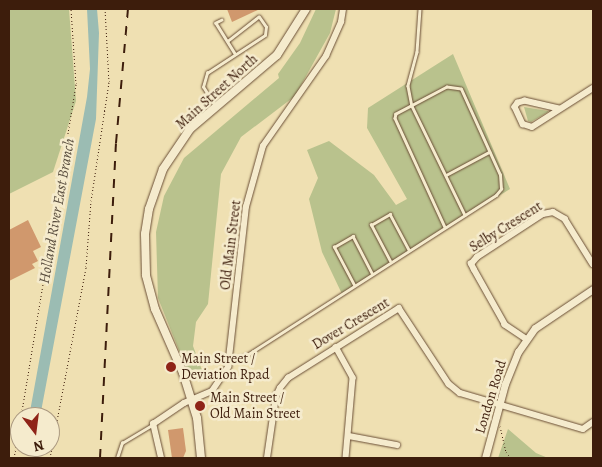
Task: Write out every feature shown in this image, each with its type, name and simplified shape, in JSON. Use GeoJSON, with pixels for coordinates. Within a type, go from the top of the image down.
{"type":"FeatureCollection","features":[{"type":"Feature","properties":{"kind":"main road","name":"Main Street North"},"geometry":{"type":"LineString","coordinates":[[201,458],[197,418],[192,400],[155,309],[146,275],[145,234],[154,189],[163,169],[190,130],[276,55],[306,9]]}},
{"type":"Feature","properties":{"kind":"street","name":"Old Main Street"},"geometry":{"type":"LineString","coordinates":[[153,424],[192,400],[212,391],[220,381],[230,360],[246,207],[263,146],[326,56],[341,22],[343,9]]}},
{"type":"Feature","properties":{"kind":"street"},"geometry":{"type":"LineString","coordinates":[[559,109],[525,101],[515,107],[522,124],[528,127],[559,109],[593,88]]}},
{"type":"Feature","properties":{"kind":"street","name":"Selby Crescent"},"geometry":{"type":"LineString","coordinates":[[527,340],[505,324],[471,264],[477,257],[543,214],[553,212],[565,219],[593,264]]}},
{"type":"Feature","properties":{"kind":"street","name":"London Road"},"geometry":{"type":"LineString","coordinates":[[485,458],[501,406],[505,384],[527,340],[536,328],[593,289]]}},
{"type":"Feature","properties":{"kind":"street","name":"Dover Crescent"},"geometry":{"type":"LineString","coordinates":[[268,458],[276,396],[288,378],[399,308],[454,389],[501,406]]}},
{"type":"Feature","properties":{"kind":"street"},"geometry":{"type":"LineString","coordinates":[[336,347],[353,378],[346,458]]}},
{"type":"Feature","properties":{"kind":"street"},"geometry":{"type":"LineString","coordinates":[[501,406],[583,429],[593,422]]}},
{"type":"Feature","properties":{"kind":"street"},"geometry":{"type":"LineString","coordinates":[[153,424],[161,458]]}},
{"type":"Feature","properties":{"kind":"street"},"geometry":{"type":"LineString","coordinates":[[349,436],[397,444]]}},
{"type":"Feature","properties":{"kind":"lane"},"geometry":{"type":"LineString","coordinates":[[420,9],[417,52],[408,86],[412,106],[465,214]]}},
{"type":"Feature","properties":{"kind":"lane"},"geometry":{"type":"LineString","coordinates":[[215,107],[203,87],[204,78],[235,54],[265,35],[266,27],[263,20],[259,17],[228,41]]}},
{"type":"Feature","properties":{"kind":"lane"},"geometry":{"type":"LineString","coordinates":[[222,20],[216,23],[235,54]]}},
{"type":"Feature","properties":{"kind":"lane"},"geometry":{"type":"LineString","coordinates":[[230,360],[247,355],[390,261],[445,227],[501,190],[500,175],[461,89],[447,87],[396,114],[396,123],[445,227]]}},
{"type":"Feature","properties":{"kind":"lane"},"geometry":{"type":"LineString","coordinates":[[446,175],[489,152]]}},
{"type":"Feature","properties":{"kind":"lane"},"geometry":{"type":"LineString","coordinates":[[390,261],[371,225],[390,214],[410,249]]}},
{"type":"Feature","properties":{"kind":"lane"},"geometry":{"type":"LineString","coordinates":[[354,285],[334,248],[353,236],[372,273]]}},
{"type":"Feature","properties":{"kind":"lane"},"geometry":{"type":"LineString","coordinates":[[117,458],[122,443],[153,424]]}},
{"type":"Feature","properties":{"kind":"path"},"geometry":{"type":"LineString","coordinates":[[23,407],[76,84],[71,9]]}},
{"type":"Feature","properties":{"kind":"path"},"geometry":{"type":"LineString","coordinates":[[50,458],[86,267],[91,201],[109,82],[105,9]]}},
{"type":"Feature","properties":{"kind":"path"},"geometry":{"type":"LineString","coordinates":[[498,416],[506,452],[510,458]]}},
{"type":"Feature","properties":{"kind":"green space"},"geometry":{"type":"Polygon","coordinates":[[[9,9],[69,9],[76,101],[53,172],[9,194],[9,9]]]}},
{"type":"Feature","properties":{"kind":"green space"},"geometry":{"type":"Polygon","coordinates":[[[316,9],[336,9],[330,33],[295,96],[241,137],[221,174],[208,304],[196,322],[193,346],[203,373],[190,378],[158,298],[156,232],[164,196],[184,158],[279,78],[278,74],[300,43],[316,9]]]}},
{"type":"Feature","properties":{"kind":"green space"},"geometry":{"type":"Polygon","coordinates":[[[453,54],[510,189],[342,294],[322,252],[309,199],[318,178],[307,150],[329,141],[374,175],[396,205],[407,199],[367,128],[368,108],[453,54]]]}},
{"type":"Feature","properties":{"kind":"green space"},"geometry":{"type":"Polygon","coordinates":[[[524,107],[548,112],[531,122],[528,121],[524,107]]]}},
{"type":"Feature","properties":{"kind":"green space"},"geometry":{"type":"Polygon","coordinates":[[[508,429],[536,453],[548,458],[498,458],[508,429]]]}},
{"type":"Feature","properties":{"kind":"water"},"geometry":{"type":"Polygon","coordinates":[[[87,9],[97,9],[99,33],[96,119],[42,407],[31,407],[87,97],[90,69],[87,9]]]}},
{"type":"Feature","properties":{"kind":"building"},"geometry":{"type":"Polygon","coordinates":[[[227,9],[260,9],[232,22],[227,9]]]}},
{"type":"Feature","properties":{"kind":"building"},"geometry":{"type":"Polygon","coordinates":[[[28,220],[41,247],[33,251],[38,261],[32,264],[35,268],[9,281],[9,230],[28,220]]]}},
{"type":"Feature","properties":{"kind":"building"},"geometry":{"type":"Polygon","coordinates":[[[183,428],[186,451],[183,458],[172,458],[168,430],[183,428]]]}},
{"type":"Feature","properties":{"kind":"railway"},"geometry":{"type":"LineString","coordinates":[[100,458],[116,143],[128,9]]}},
{"type":"Feature","properties":{"kind":"place","name":"Main Street / Deviation Rpad"},"geometry":{"type":"Point","coordinates":[171,367]}},
{"type":"Feature","properties":{"kind":"place","name":"Main Street / Old Main Street"},"geometry":{"type":"Point","coordinates":[200,406]}},
{"type":"Feature","properties":{"kind":"water label","name":"Holland River East Branch"},"geometry":{"type":"Point","coordinates":[57,211]}}]}
